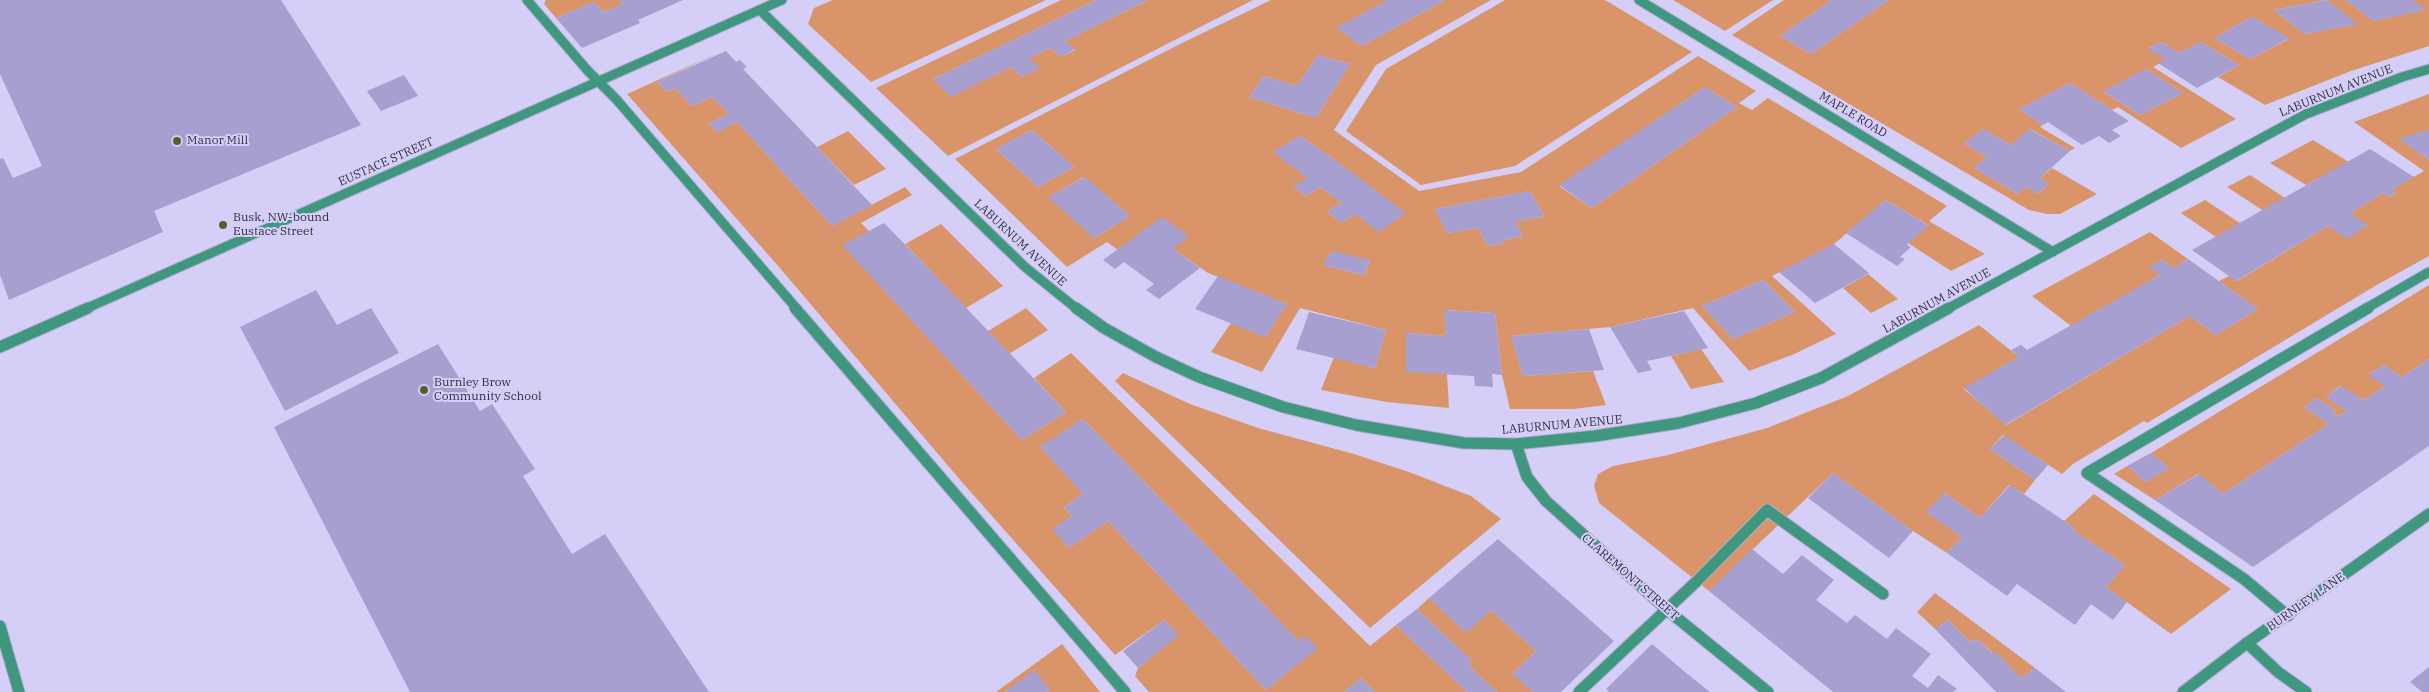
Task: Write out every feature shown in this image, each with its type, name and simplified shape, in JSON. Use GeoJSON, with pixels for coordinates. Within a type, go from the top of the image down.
{"type":"FeatureCollection","features":[{"type":"Feature","properties":{"kind":"street"},"geometry":{"type":"LineString","coordinates":[[526,0],[635,121],[1125,692]]}},
{"type":"Feature","properties":{"kind":"street","name":"EUSTACE STREET"},"geometry":{"type":"LineString","coordinates":[[0,348],[782,0]]}},
{"type":"Feature","properties":{"kind":"street","name":"MAPLE ROAD"},"geometry":{"type":"LineString","coordinates":[[1639,0],[2053,252]]}},
{"type":"Feature","properties":{"kind":"street","name":"LABURNUM AVENUE"},"geometry":{"type":"LineString","coordinates":[[760,10],[1025,267],[1058,295],[1104,328],[1156,357],[1199,377],[1283,407],[1356,425],[1464,443],[1516,444],[1596,436],[1679,423],[1752,405],[1821,378],[2306,114],[2402,77],[2429,70]]}},
{"type":"Feature","properties":{"kind":"street"},"geometry":{"type":"LineString","coordinates":[[2288,616],[2244,579],[2086,473],[2429,272]]}},
{"type":"Feature","properties":{"kind":"street","name":"CLAREMONT STREET"},"geometry":{"type":"LineString","coordinates":[[1516,444],[1527,477],[1546,501],[1666,609],[1768,692]]}},
{"type":"Feature","properties":{"kind":"street"},"geometry":{"type":"LineString","coordinates":[[1578,692],[1767,510],[1882,594]]}},
{"type":"Feature","properties":{"kind":"street","name":"BURNLEY LANE"},"geometry":{"type":"LineString","coordinates":[[2183,692],[2247,643],[2288,616],[2429,514]]}},
{"type":"Feature","properties":{"kind":"street"},"geometry":{"type":"LineString","coordinates":[[0,626],[19,692]]}},
{"type":"Feature","properties":{"kind":"street"},"geometry":{"type":"LineString","coordinates":[[2247,643],[2278,672],[2306,692]]}},
{"type":"Feature","properties":{"kind":"shaded area"},"geometry":{"type":"Polygon","coordinates":[[[546,0],[619,0],[623,4],[604,12],[594,2],[556,18],[544,4],[546,0]]]}},
{"type":"Feature","properties":{"kind":"shaded area"},"geometry":{"type":"Polygon","coordinates":[[[833,0],[1046,0],[871,82],[808,24],[814,8],[833,0]]]}},
{"type":"Feature","properties":{"kind":"shaded area"},"geometry":{"type":"Polygon","coordinates":[[[1061,0],[1096,0],[933,79],[951,96],[1011,67],[1022,77],[1029,58],[1051,48],[1061,57],[1075,50],[1065,41],[1148,0],[1253,0],[948,156],[876,88],[1061,0]]]}},
{"type":"Feature","properties":{"kind":"shaded area"},"geometry":{"type":"Polygon","coordinates":[[[1271,0],[1388,0],[1337,28],[1362,46],[1445,0],[1491,0],[1376,65],[1334,130],[1419,191],[1521,172],[1698,56],[1756,91],[1739,103],[1752,110],[1768,98],[1947,206],[1929,221],[1985,254],[1951,271],[1908,243],[1928,225],[1886,200],[1834,244],[1772,276],[1836,334],[1792,355],[1749,371],[1693,308],[1610,327],[1511,336],[1523,376],[1593,371],[1606,405],[1573,409],[1510,409],[1502,375],[1495,313],[1445,310],[1446,336],[1406,333],[1406,371],[1447,374],[1449,408],[1387,402],[1321,390],[1334,357],[1375,368],[1386,330],[1300,308],[1262,372],[1211,352],[1231,323],[1265,337],[1287,304],[1208,273],[1173,249],[1118,250],[1107,242],[1067,267],[955,159],[1182,43],[1271,0]],[[1318,55],[1297,86],[1264,76],[1249,97],[1316,118],[1350,64],[1318,55]],[[1705,87],[1559,186],[1592,208],[1737,107],[1705,87]],[[1032,130],[996,149],[1038,187],[1074,167],[1032,130]],[[1300,136],[1274,152],[1308,178],[1294,187],[1306,196],[1320,187],[1342,203],[1327,211],[1341,223],[1355,214],[1335,160],[1300,136]],[[1084,177],[1054,194],[1094,238],[1130,216],[1084,177]],[[1530,191],[1435,209],[1447,233],[1478,228],[1488,246],[1505,243],[1504,240],[1523,236],[1515,222],[1544,216],[1530,191]],[[1370,261],[1323,265],[1364,275],[1370,261]],[[1763,280],[1702,306],[1733,339],[1795,312],[1763,280]]]}},
{"type":"Feature","properties":{"kind":"shaded area"},"geometry":{"type":"Polygon","coordinates":[[[1505,0],[1605,0],[1692,52],[1515,166],[1421,185],[1346,131],[1386,69],[1505,0]]]}},
{"type":"Feature","properties":{"kind":"shaded area"},"geometry":{"type":"Polygon","coordinates":[[[1673,0],[1773,0],[1725,31],[1673,0]]]}},
{"type":"Feature","properties":{"kind":"shaded area"},"geometry":{"type":"Polygon","coordinates":[[[1784,0],[1832,0],[1780,36],[1811,54],[1889,0],[2326,0],[2274,10],[2304,34],[2357,24],[2327,0],[2346,0],[2373,21],[2425,10],[2412,0],[2429,0],[2429,46],[2351,71],[2265,105],[2218,77],[2239,65],[2201,42],[2179,53],[2161,42],[2149,48],[2166,60],[2153,67],[2236,119],[2181,148],[2118,107],[2112,110],[2070,83],[2019,109],[2043,125],[2040,127],[2075,148],[2070,151],[2030,129],[2011,145],[1983,129],[1964,144],[1987,157],[1974,168],[2018,194],[2026,187],[2038,194],[2049,184],[2040,178],[2052,168],[2097,194],[2060,214],[2047,214],[2029,210],[1732,35],[1784,0]],[[2252,17],[2214,38],[2250,59],[2289,39],[2252,17]],[[2146,69],[2104,92],[2140,115],[2183,93],[2146,69]]]}},
{"type":"Feature","properties":{"kind":"shaded area"},"geometry":{"type":"Polygon","coordinates":[[[720,52],[657,82],[667,92],[675,88],[692,106],[712,97],[729,114],[709,123],[717,132],[737,122],[832,226],[905,187],[912,195],[861,223],[869,231],[882,288],[1022,440],[1066,412],[1034,378],[1071,353],[1370,646],[1396,625],[1467,692],[1375,692],[1361,678],[1344,692],[1149,692],[1135,676],[1138,668],[1178,635],[1164,620],[1115,655],[961,481],[779,267],[627,94],[720,52]],[[1083,419],[1041,447],[1083,494],[1064,507],[1072,516],[1053,529],[1069,548],[1108,521],[1266,690],[1317,648],[1299,641],[1083,419]]]}},
{"type":"Feature","properties":{"kind":"shaded area"},"geometry":{"type":"Polygon","coordinates":[[[2429,94],[2429,130],[2400,139],[2429,160],[2429,256],[2375,286],[2147,423],[2144,421],[2073,464],[2062,474],[2003,435],[1990,449],[2035,480],[2024,494],[2009,485],[1980,518],[1945,493],[1927,512],[1962,537],[1947,553],[1913,531],[1833,473],[1709,591],[1599,503],[1594,486],[1598,474],[1613,466],[1668,455],[1767,428],[1848,396],[1979,325],[2019,357],[1964,389],[2006,425],[2190,316],[2216,335],[2258,309],[2219,281],[2229,276],[2237,281],[2328,226],[2347,238],[2350,213],[2384,193],[2389,197],[2396,193],[2392,189],[2424,171],[2354,122],[2429,94]]]}},
{"type":"Feature","properties":{"kind":"shaded area"},"geometry":{"type":"Polygon","coordinates":[[[848,131],[886,169],[854,185],[817,147],[848,131]]]}},
{"type":"Feature","properties":{"kind":"shaded area"},"geometry":{"type":"Polygon","coordinates":[[[2313,140],[2349,162],[2306,185],[2270,163],[2313,140]]]}},
{"type":"Feature","properties":{"kind":"shaded area"},"geometry":{"type":"Polygon","coordinates":[[[2250,175],[2285,198],[2262,210],[2227,187],[2250,175]]]}},
{"type":"Feature","properties":{"kind":"shaded area"},"geometry":{"type":"Polygon","coordinates":[[[2205,200],[2240,223],[2216,237],[2181,213],[2205,200]]]}},
{"type":"Feature","properties":{"kind":"shaded area"},"geometry":{"type":"Polygon","coordinates":[[[941,224],[1003,286],[966,308],[905,244],[941,224]]]}},
{"type":"Feature","properties":{"kind":"shaded area"},"geometry":{"type":"Polygon","coordinates":[[[2150,232],[2188,259],[2173,268],[2162,260],[2150,267],[2160,275],[2071,326],[2032,296],[2150,232]]]}},
{"type":"Feature","properties":{"kind":"shaded area"},"geometry":{"type":"Polygon","coordinates":[[[1868,274],[1898,299],[1871,313],[1843,288],[1868,274]]]}},
{"type":"Feature","properties":{"kind":"shaded area"},"geometry":{"type":"Polygon","coordinates":[[[2429,285],[2429,359],[2402,377],[2384,365],[2369,374],[2385,386],[2364,400],[2340,386],[2326,397],[2347,411],[2338,416],[2333,413],[2336,411],[2317,398],[2304,407],[2329,424],[2223,494],[2198,474],[2155,500],[2114,474],[2127,466],[2146,482],[2169,468],[2151,453],[2429,285]]]}},
{"type":"Feature","properties":{"kind":"shaded area"},"geometry":{"type":"Polygon","coordinates":[[[1026,308],[1048,330],[1009,354],[988,331],[1026,308]]]}},
{"type":"Feature","properties":{"kind":"shaded area"},"geometry":{"type":"Polygon","coordinates":[[[1701,349],[1724,382],[1691,389],[1671,356],[1701,349]]]}},
{"type":"Feature","properties":{"kind":"shaded area"},"geometry":{"type":"Polygon","coordinates":[[[1123,373],[1190,404],[1258,428],[1354,454],[1409,472],[1471,496],[1501,519],[1370,628],[1115,381],[1123,373]]]}},
{"type":"Feature","properties":{"kind":"shaded area"},"geometry":{"type":"Polygon","coordinates":[[[2094,494],[2231,589],[2171,634],[2106,587],[2125,565],[2074,531],[2075,528],[2064,521],[2094,494]]]}},
{"type":"Feature","properties":{"kind":"shaded area"},"geometry":{"type":"Polygon","coordinates":[[[1935,593],[2035,668],[2021,678],[1977,639],[1970,642],[1948,620],[1935,629],[1917,612],[1935,593]]]}},
{"type":"Feature","properties":{"kind":"shaded area"},"geometry":{"type":"Polygon","coordinates":[[[1429,598],[1466,632],[1491,610],[1536,651],[1513,673],[1533,692],[1497,692],[1468,665],[1472,661],[1417,609],[1429,598]]]}},
{"type":"Feature","properties":{"kind":"shaded area"},"geometry":{"type":"Polygon","coordinates":[[[1062,644],[1100,692],[1047,692],[1050,690],[1034,671],[1005,692],[996,692],[1062,644]]]}},
{"type":"Feature","properties":{"kind":"building","name":"Manor Mill"},"geometry":{"type":"Polygon","coordinates":[[[0,0],[281,0],[361,125],[154,211],[163,232],[9,300],[0,275],[0,159],[3,158],[13,178],[42,166],[0,74],[0,0]]]}},
{"type":"Feature","properties":{"kind":"building"},"geometry":{"type":"Polygon","coordinates":[[[619,0],[683,0],[638,20],[640,23],[582,48],[556,18],[594,2],[604,12],[623,4],[619,0]]]}},
{"type":"Feature","properties":{"kind":"building"},"geometry":{"type":"Polygon","coordinates":[[[1096,0],[1148,0],[1065,41],[1075,49],[1061,57],[1051,48],[1029,58],[1040,68],[1022,77],[1011,67],[951,97],[933,79],[1096,0]]]}},
{"type":"Feature","properties":{"kind":"building"},"geometry":{"type":"Polygon","coordinates":[[[1388,0],[1445,0],[1362,46],[1336,28],[1388,0]]]}},
{"type":"Feature","properties":{"kind":"building"},"geometry":{"type":"Polygon","coordinates":[[[1832,0],[1889,0],[1811,54],[1780,36],[1832,0]]]}},
{"type":"Feature","properties":{"kind":"building"},"geometry":{"type":"Polygon","coordinates":[[[2327,0],[2358,24],[2304,34],[2274,10],[2327,0]]]}},
{"type":"Feature","properties":{"kind":"building"},"geometry":{"type":"Polygon","coordinates":[[[2346,0],[2412,0],[2426,10],[2373,21],[2346,0]]]}},
{"type":"Feature","properties":{"kind":"building"},"geometry":{"type":"Polygon","coordinates":[[[2252,17],[2290,38],[2250,59],[2214,38],[2252,17]]]}},
{"type":"Feature","properties":{"kind":"building"},"geometry":{"type":"Polygon","coordinates":[[[2161,42],[2179,53],[2201,42],[2239,65],[2197,88],[2158,63],[2166,60],[2148,49],[2161,42]]]}},
{"type":"Feature","properties":{"kind":"building"},"geometry":{"type":"Polygon","coordinates":[[[726,51],[736,62],[740,60],[747,67],[743,69],[872,205],[832,226],[737,122],[717,132],[709,123],[729,114],[712,97],[692,106],[675,88],[667,92],[657,82],[726,51]]]}},
{"type":"Feature","properties":{"kind":"building"},"geometry":{"type":"Polygon","coordinates":[[[1318,55],[1350,64],[1316,118],[1249,97],[1264,76],[1297,86],[1318,55]]]}},
{"type":"Feature","properties":{"kind":"building"},"geometry":{"type":"Polygon","coordinates":[[[2146,69],[2183,93],[2140,115],[2103,91],[2146,69]]]}},
{"type":"Feature","properties":{"kind":"building"},"geometry":{"type":"Polygon","coordinates":[[[404,75],[418,96],[381,111],[367,91],[404,75]]]}},
{"type":"Feature","properties":{"kind":"building"},"geometry":{"type":"Polygon","coordinates":[[[2070,83],[2129,121],[2112,130],[2121,136],[2109,143],[2099,136],[2082,145],[2048,122],[2043,125],[2019,109],[2070,83]]]}},
{"type":"Feature","properties":{"kind":"building"},"geometry":{"type":"Polygon","coordinates":[[[1705,87],[1737,107],[1592,208],[1559,185],[1705,87]]]}},
{"type":"Feature","properties":{"kind":"building"},"geometry":{"type":"Polygon","coordinates":[[[1983,129],[2011,145],[2029,129],[2070,151],[2040,178],[2049,184],[2038,194],[2026,187],[2018,194],[1974,168],[1987,157],[1964,144],[1983,129]]]}},
{"type":"Feature","properties":{"kind":"building"},"geometry":{"type":"Polygon","coordinates":[[[1032,130],[1074,167],[1038,187],[996,149],[1032,130]]]}},
{"type":"Feature","properties":{"kind":"building"},"geometry":{"type":"Polygon","coordinates":[[[2429,130],[2429,160],[2399,139],[2424,131],[2429,130]]]}},
{"type":"Feature","properties":{"kind":"building"},"geometry":{"type":"Polygon","coordinates":[[[1300,136],[1406,213],[1379,232],[1355,214],[1341,223],[1327,211],[1342,203],[1320,187],[1306,196],[1293,186],[1308,178],[1273,152],[1300,136]]]}},
{"type":"Feature","properties":{"kind":"building"},"geometry":{"type":"Polygon","coordinates":[[[2370,149],[2414,177],[2392,189],[2397,192],[2389,197],[2384,193],[2350,213],[2368,225],[2347,239],[2328,226],[2236,281],[2192,250],[2370,149]]]}},
{"type":"Feature","properties":{"kind":"building"},"geometry":{"type":"Polygon","coordinates":[[[1085,177],[1130,216],[1094,238],[1048,197],[1085,177]]]}},
{"type":"Feature","properties":{"kind":"building"},"geometry":{"type":"Polygon","coordinates":[[[1530,191],[1544,216],[1515,222],[1523,236],[1504,240],[1506,243],[1488,246],[1478,228],[1447,233],[1435,209],[1530,191]]]}},
{"type":"Feature","properties":{"kind":"building"},"geometry":{"type":"Polygon","coordinates":[[[1886,200],[1929,226],[1908,243],[1907,245],[1911,247],[1900,257],[1905,259],[1897,266],[1846,233],[1886,200]]]}},
{"type":"Feature","properties":{"kind":"building"},"geometry":{"type":"Polygon","coordinates":[[[1162,217],[1189,236],[1173,249],[1200,268],[1159,299],[1146,290],[1154,284],[1124,262],[1115,269],[1103,260],[1162,217]]]}},
{"type":"Feature","properties":{"kind":"building"},"geometry":{"type":"Polygon","coordinates":[[[884,223],[1066,412],[1022,440],[842,245],[884,223]]]}},
{"type":"Feature","properties":{"kind":"building"},"geometry":{"type":"Polygon","coordinates":[[[1834,244],[1869,273],[1815,303],[1779,272],[1834,244]]]}},
{"type":"Feature","properties":{"kind":"building"},"geometry":{"type":"Polygon","coordinates":[[[1331,251],[1370,260],[1364,275],[1323,265],[1331,251]]]}},
{"type":"Feature","properties":{"kind":"building"},"geometry":{"type":"Polygon","coordinates":[[[2188,259],[2258,309],[2216,335],[2190,316],[2005,425],[1964,388],[2019,357],[2011,350],[2021,345],[2027,350],[2160,275],[2149,267],[2162,260],[2173,268],[2188,259]]]}},
{"type":"Feature","properties":{"kind":"building"},"geometry":{"type":"Polygon","coordinates":[[[1218,276],[1287,304],[1265,337],[1195,309],[1218,276]]]}},
{"type":"Feature","properties":{"kind":"building"},"geometry":{"type":"Polygon","coordinates":[[[1763,280],[1795,312],[1733,339],[1702,306],[1763,280]]]}},
{"type":"Feature","properties":{"kind":"building"},"geometry":{"type":"Polygon","coordinates":[[[316,290],[337,325],[371,308],[399,353],[285,411],[240,327],[316,290]]]}},
{"type":"Feature","properties":{"kind":"building"},"geometry":{"type":"Polygon","coordinates":[[[1444,310],[1495,313],[1502,375],[1492,374],[1493,387],[1475,386],[1474,376],[1406,372],[1406,333],[1446,336],[1444,310]]]}},
{"type":"Feature","properties":{"kind":"building"},"geometry":{"type":"Polygon","coordinates":[[[1684,311],[1708,348],[1647,361],[1652,370],[1638,373],[1610,327],[1684,311]]]}},
{"type":"Feature","properties":{"kind":"building"},"geometry":{"type":"Polygon","coordinates":[[[1309,312],[1386,330],[1375,368],[1296,349],[1309,312]]]}},
{"type":"Feature","properties":{"kind":"building"},"geometry":{"type":"Polygon","coordinates":[[[1589,329],[1604,370],[1523,376],[1511,336],[1589,329]]]}},
{"type":"Feature","properties":{"kind":"building"},"geometry":{"type":"Polygon","coordinates":[[[438,344],[480,411],[492,404],[535,469],[523,476],[572,554],[605,534],[709,692],[410,692],[274,427],[438,344]]]}},
{"type":"Feature","properties":{"kind":"building"},"geometry":{"type":"Polygon","coordinates":[[[2429,359],[2429,446],[2253,567],[2155,500],[2199,474],[2223,494],[2329,424],[2304,407],[2317,398],[2336,411],[2333,413],[2338,416],[2347,411],[2326,397],[2341,386],[2364,400],[2385,386],[2368,375],[2384,365],[2402,377],[2429,359]]]}},
{"type":"Feature","properties":{"kind":"building"},"geometry":{"type":"Polygon","coordinates":[[[1083,419],[1299,641],[1306,636],[1318,648],[1266,690],[1108,521],[1069,548],[1052,529],[1072,516],[1064,507],[1083,494],[1040,447],[1083,419]]]}},
{"type":"Feature","properties":{"kind":"building"},"geometry":{"type":"Polygon","coordinates":[[[2004,435],[2048,465],[2035,480],[1990,449],[2004,435]]]}},
{"type":"Feature","properties":{"kind":"building"},"geometry":{"type":"Polygon","coordinates":[[[2151,453],[2169,468],[2146,482],[2127,466],[2151,453]]]}},
{"type":"Feature","properties":{"kind":"building"},"geometry":{"type":"Polygon","coordinates":[[[1833,473],[1913,531],[1889,558],[1808,498],[1833,473]]]}},
{"type":"Feature","properties":{"kind":"building"},"geometry":{"type":"Polygon","coordinates":[[[2010,485],[2075,528],[2074,531],[2125,565],[2106,587],[2127,602],[2113,620],[2091,604],[2075,625],[2017,584],[2007,596],[1947,553],[1962,537],[1926,512],[1945,493],[1980,518],[2010,485]]]}},
{"type":"Feature","properties":{"kind":"building"},"geometry":{"type":"Polygon","coordinates":[[[1498,539],[1614,641],[1561,692],[1533,692],[1512,674],[1536,651],[1491,610],[1466,633],[1429,598],[1498,539]]]}},
{"type":"Feature","properties":{"kind":"building"},"geometry":{"type":"Polygon","coordinates":[[[1752,549],[1783,574],[1802,555],[1834,580],[1816,600],[1847,623],[1855,615],[1887,639],[1896,628],[1931,654],[1912,676],[1928,688],[1938,675],[1957,689],[1953,692],[1833,692],[1709,591],[1752,549]]]}},
{"type":"Feature","properties":{"kind":"building"},"geometry":{"type":"Polygon","coordinates":[[[1417,609],[1472,661],[1468,665],[1497,692],[1467,692],[1396,625],[1417,609]]]}},
{"type":"Feature","properties":{"kind":"building"},"geometry":{"type":"Polygon","coordinates":[[[1164,620],[1179,635],[1138,668],[1123,651],[1164,620]]]}},
{"type":"Feature","properties":{"kind":"building"},"geometry":{"type":"Polygon","coordinates":[[[1948,620],[1970,642],[1977,639],[1992,653],[1996,652],[2021,678],[2035,668],[2066,692],[1996,692],[1935,629],[1948,620]]]}},
{"type":"Feature","properties":{"kind":"building"},"geometry":{"type":"Polygon","coordinates":[[[1652,644],[1710,692],[1609,692],[1606,689],[1652,644]]]}},
{"type":"Feature","properties":{"kind":"building"},"geometry":{"type":"Polygon","coordinates":[[[2429,667],[2429,692],[2422,692],[2410,682],[2429,667]]]}},
{"type":"Feature","properties":{"kind":"building"},"geometry":{"type":"Polygon","coordinates":[[[1034,670],[1050,690],[1047,692],[1005,692],[1034,670]]]}},
{"type":"Feature","properties":{"kind":"building"},"geometry":{"type":"Polygon","coordinates":[[[1361,678],[1375,692],[1344,692],[1361,678]]]}},
{"type":"Feature","properties":{"kind":"place","name":"Manor Mill"},"geometry":{"type":"Point","coordinates":[177,141]}},
{"type":"Feature","properties":{"kind":"place","name":"Busk, NW-bound Eustace Street"},"geometry":{"type":"Point","coordinates":[223,225]}},
{"type":"Feature","properties":{"kind":"place","name":"Burnley Brow Community School"},"geometry":{"type":"Point","coordinates":[424,390]}}]}
